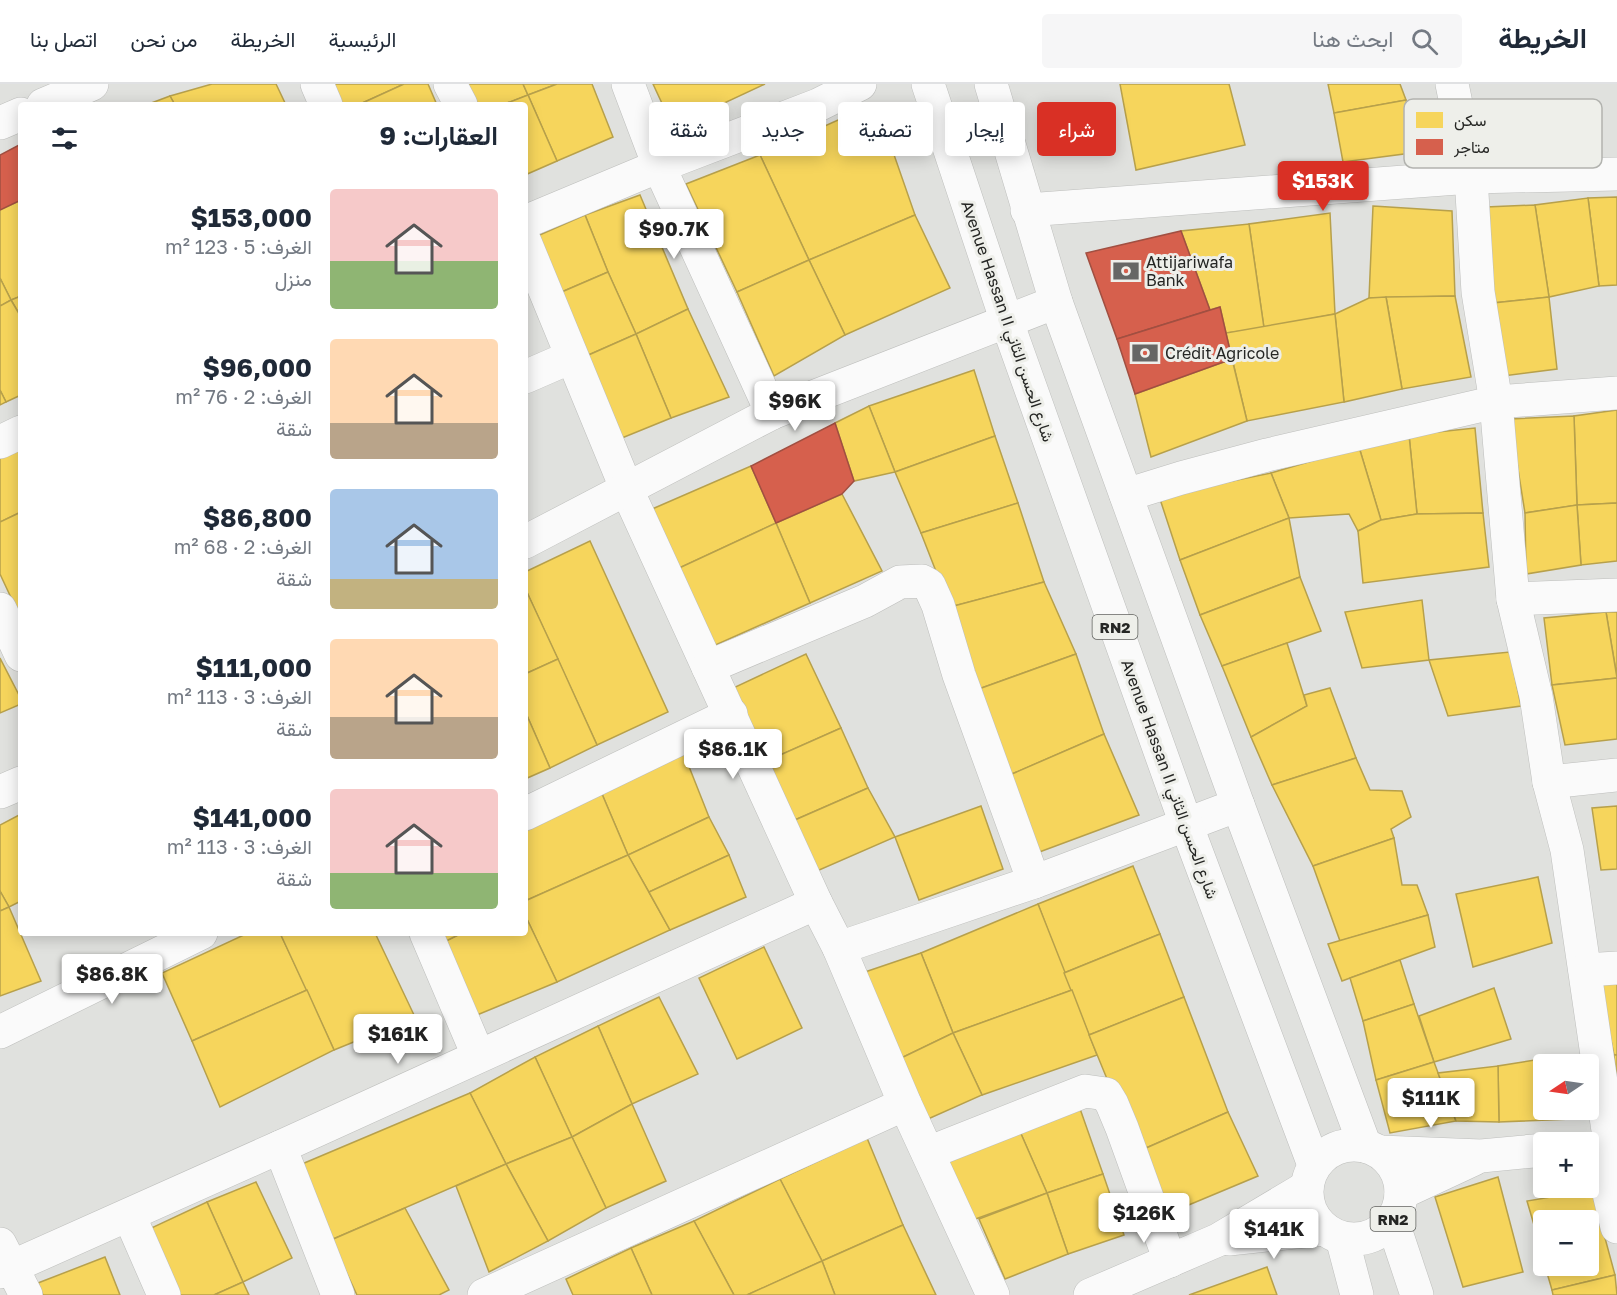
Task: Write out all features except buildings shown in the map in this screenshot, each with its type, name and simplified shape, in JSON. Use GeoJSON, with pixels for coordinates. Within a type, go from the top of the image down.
{"type":"FeatureCollection","features":[{"type":"Feature","properties":{"kind":"street"},"geometry":{"type":"LineString","coordinates":[[317,84],[325,102]]}},
{"type":"Feature","properties":{"kind":"street"},"geometry":{"type":"LineString","coordinates":[[450,84],[459,102]]}},
{"type":"Feature","properties":{"kind":"street"},"geometry":{"type":"LineString","coordinates":[[628,84],[659,166],[772,413]]}},
{"type":"Feature","properties":{"kind":"street"},"geometry":{"type":"LineString","coordinates":[[528,221],[659,166],[818,105],[860,84]]}},
{"type":"Feature","properties":{"kind":"street","name":"Avenue Hassan II شارع الحسن الثاني"},"geometry":{"type":"LineString","coordinates":[[928,84],[1007,322],[1311,1176]]}},
{"type":"Feature","properties":{"kind":"street","name":"RN2"},"geometry":{"type":"LineString","coordinates":[[991,84],[1056,302],[1238,805],[1373,1149],[1389,1160],[1400,1181],[1396,1206],[1417,1295]]}},
{"type":"Feature","properties":{"kind":"street"},"geometry":{"type":"LineString","coordinates":[[1452,84],[1455,99]]}},
{"type":"Feature","properties":{"kind":"street"},"geometry":{"type":"LineString","coordinates":[[54,102],[82,94]]}},
{"type":"Feature","properties":{"kind":"street"},"geometry":{"type":"LineString","coordinates":[[0,123],[18,115]]}},
{"type":"Feature","properties":{"kind":"street"},"geometry":{"type":"LineString","coordinates":[[1468,168],[1478,292],[1496,402],[1513,599],[1536,696],[1550,782],[1567,850],[1585,970],[1608,1189],[1617,1227]]}},
{"type":"Feature","properties":{"kind":"street"},"geometry":{"type":"LineString","coordinates":[[1027,210],[1470,177],[1617,174]]}},
{"type":"Feature","properties":{"kind":"street"},"geometry":{"type":"LineString","coordinates":[[528,250],[627,490],[816,903],[839,948],[905,1104],[993,1295]]}},
{"type":"Feature","properties":{"kind":"street"},"geometry":{"type":"LineString","coordinates":[[528,540],[772,413],[1056,302]]}},
{"type":"Feature","properties":{"kind":"street"},"geometry":{"type":"LineString","coordinates":[[528,376],[571,357]]}},
{"type":"Feature","properties":{"kind":"street"},"geometry":{"type":"LineString","coordinates":[[1126,495],[1267,455],[1496,402],[1617,393]]}},
{"type":"Feature","properties":{"kind":"street"},"geometry":{"type":"LineString","coordinates":[[0,442],[18,433]]}},
{"type":"Feature","properties":{"kind":"street"},"geometry":{"type":"LineString","coordinates":[[708,667],[865,601],[900,582],[922,581],[929,585],[938,605],[959,675],[1034,882]]}},
{"type":"Feature","properties":{"kind":"street"},"geometry":{"type":"LineString","coordinates":[[1513,599],[1617,595]]}},
{"type":"Feature","properties":{"kind":"street"},"geometry":{"type":"LineString","coordinates":[[0,609],[18,648]]}},
{"type":"Feature","properties":{"kind":"street"},"geometry":{"type":"LineString","coordinates":[[528,813],[731,714]]}},
{"type":"Feature","properties":{"kind":"street"},"geometry":{"type":"LineString","coordinates":[[1550,782],[1617,775]]}},
{"type":"Feature","properties":{"kind":"street"},"geometry":{"type":"LineString","coordinates":[[0,792],[18,784]]}},
{"type":"Feature","properties":{"kind":"street"},"geometry":{"type":"LineString","coordinates":[[839,948],[1034,882],[1238,805]]}},
{"type":"Feature","properties":{"kind":"street"},"geometry":{"type":"LineString","coordinates":[[9,1269],[816,903]]}},
{"type":"Feature","properties":{"kind":"street"},"geometry":{"type":"LineString","coordinates":[[0,1032],[195,936]]}},
{"type":"Feature","properties":{"kind":"street"},"geometry":{"type":"LineString","coordinates":[[427,936],[478,1056]]}},
{"type":"Feature","properties":{"kind":"street"},"geometry":{"type":"LineString","coordinates":[[1585,970],[1617,968]]}},
{"type":"Feature","properties":{"kind":"street"},"geometry":{"type":"LineString","coordinates":[[928,1153],[1085,1091],[1106,1094],[1122,1128],[1170,1261]]}},
{"type":"Feature","properties":{"kind":"street"},"geometry":{"type":"LineString","coordinates":[[484,1295],[905,1104]]}},
{"type":"Feature","properties":{"kind":"street"},"geometry":{"type":"LineString","coordinates":[[1090,1295],[1218,1240],[1311,1176],[1325,1154],[1337,1147],[1351,1144],[1373,1149],[1481,1156],[1533,1151]]}},
{"type":"Feature","properties":{"kind":"street"},"geometry":{"type":"LineString","coordinates":[[280,1147],[338,1295]]}},
{"type":"Feature","properties":{"kind":"street"},"geometry":{"type":"LineString","coordinates":[[1396,1206],[1481,1156]]}},
{"type":"Feature","properties":{"kind":"street","name":"RN2"},"geometry":{"type":"LineString","coordinates":[[1311,1176],[1308,1202],[1313,1217],[1333,1233],[1360,1239],[1378,1232],[1396,1206]]}},
{"type":"Feature","properties":{"kind":"street"},"geometry":{"type":"LineString","coordinates":[[129,1215],[164,1295]]}},
{"type":"Feature","properties":{"kind":"street"},"geometry":{"type":"LineString","coordinates":[[1218,1240],[1333,1233]]}},
{"type":"Feature","properties":{"kind":"street","name":"RN2"},"geometry":{"type":"LineString","coordinates":[[1333,1233],[1357,1295]]}},
{"type":"Feature","properties":{"kind":"place","name":"Attijariwafa Bank"},"geometry":{"type":"Point","coordinates":[1126,271]}},
{"type":"Feature","properties":{"kind":"place","name":"Crédit Agricole"},"geometry":{"type":"Point","coordinates":[1145,353]}}]}
